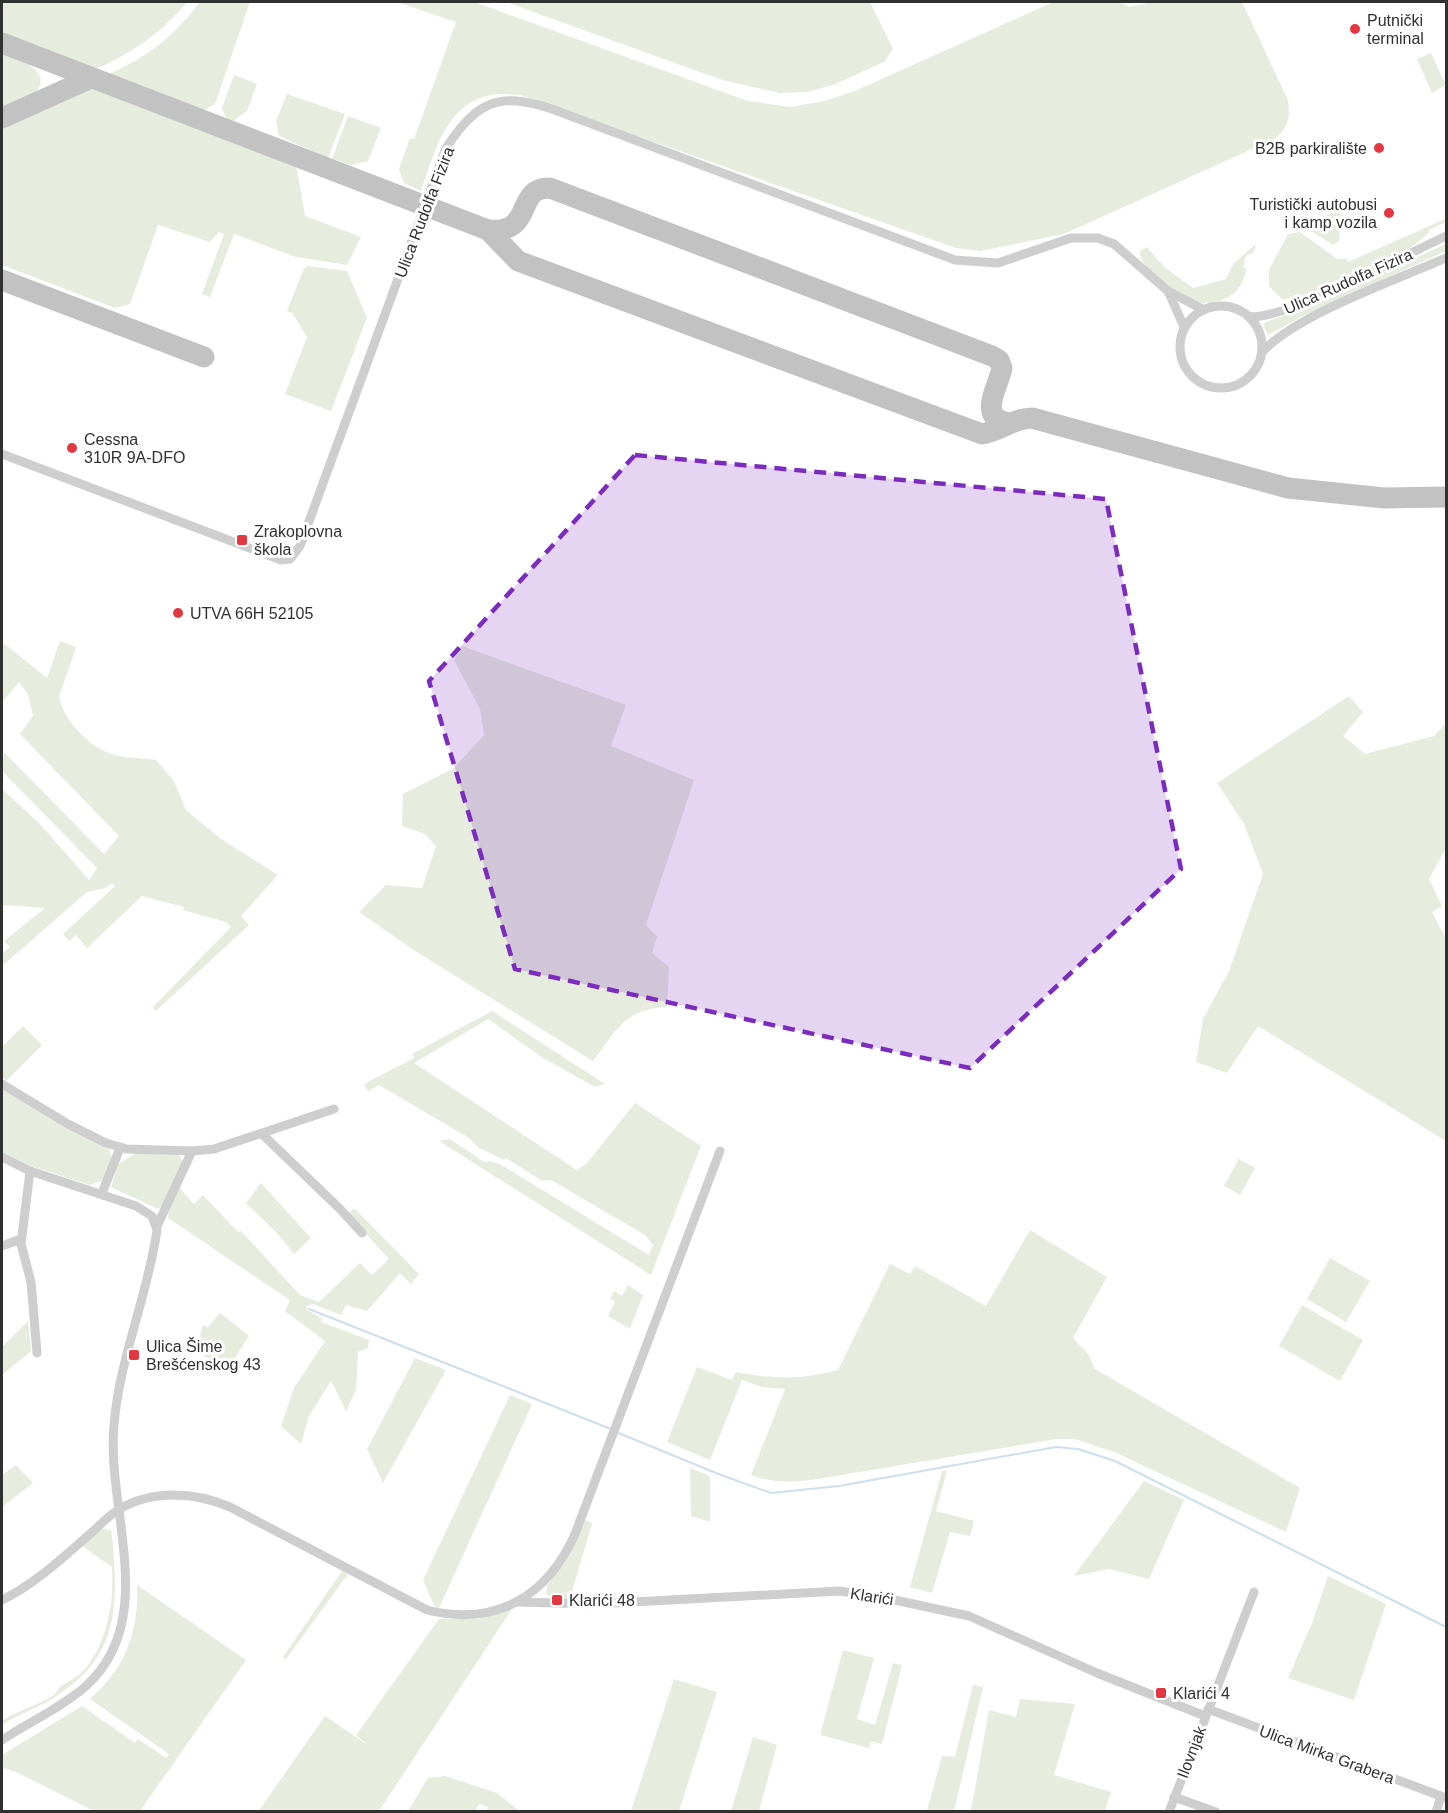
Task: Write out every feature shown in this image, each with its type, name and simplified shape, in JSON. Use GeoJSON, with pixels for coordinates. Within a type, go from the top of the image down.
{"type":"FeatureCollection","features":[{"type":"Feature","properties":{"kind":"street","name":"Ulica Rudolfa Fizira"},"geometry":{"type":"LineString","coordinates":[[2,454],[281,560],[290,559],[300,546],[446,148],[460,126],[474,113],[506,100],[526,100],[552,109],[955,260],[998,263],[1071,238],[1098,238],[1114,244],[1168,291],[1204,310],[1225,306],[1248,316],[1260,318],[1295,306],[1446,236]]}},
{"type":"Feature","properties":{"kind":"street","name":"Ulica Rudolfa Fizira"},"geometry":{"type":"LineString","coordinates":[[1168,291],[1184,327],[1179,348],[1183,364],[1193,378],[1211,387],[1223,388],[1243,382],[1256,368],[1263,351],[1274,340],[1298,325],[1446,258]]}},
{"type":"Feature","properties":{"kind":"street"},"geometry":{"type":"LineString","coordinates":[[1184,327],[1204,310]]}},
{"type":"Feature","properties":{"kind":"street"},"geometry":{"type":"LineString","coordinates":[[1248,316],[1260,334],[1263,351]]}},
{"type":"Feature","properties":{"kind":"street"},"geometry":{"type":"LineString","coordinates":[[2,1084],[68,1124],[120,1148],[192,1151],[214,1149],[334,1109]]}},
{"type":"Feature","properties":{"kind":"street"},"geometry":{"type":"LineString","coordinates":[[262,1134],[362,1233]]}},
{"type":"Feature","properties":{"kind":"street"},"geometry":{"type":"LineString","coordinates":[[102,1193],[120,1148]]}},
{"type":"Feature","properties":{"kind":"street"},"geometry":{"type":"LineString","coordinates":[[2,1740],[83,1688],[102,1669],[114,1650],[123,1623],[125,1605],[114,1446],[115,1413],[157,1226],[192,1151]]}},
{"type":"Feature","properties":{"kind":"street"},"geometry":{"type":"LineString","coordinates":[[2,1600],[50,1568],[118,1510],[159,1496],[205,1498],[230,1507],[427,1610],[449,1615],[474,1615],[518,1602],[538,1587],[563,1557],[618,1421],[720,1151]]}},
{"type":"Feature","properties":{"kind":"street"},"geometry":{"type":"LineString","coordinates":[[2,1157],[30,1171],[102,1193],[143,1210],[152,1216],[157,1226]]}},
{"type":"Feature","properties":{"kind":"street"},"geometry":{"type":"LineString","coordinates":[[30,1171],[21,1239],[31,1282],[37,1353]]}},
{"type":"Feature","properties":{"kind":"street"},"geometry":{"type":"LineString","coordinates":[[2,1246],[21,1239]]}},
{"type":"Feature","properties":{"kind":"street","name":"Klarići"},"geometry":{"type":"LineString","coordinates":[[518,1602],[595,1604],[840,1591],[890,1599],[969,1616],[1097,1673],[1207,1713]]}},
{"type":"Feature","properties":{"kind":"street","name":"Ilovnjak"},"geometry":{"type":"LineString","coordinates":[[1169,1812],[1254,1592]]}},
{"type":"Feature","properties":{"kind":"street","name":"Ulica Mirka Grabera"},"geometry":{"type":"LineString","coordinates":[[1207,1713],[1444,1797]]}},
{"type":"Feature","properties":{"kind":"street"},"geometry":{"type":"LineString","coordinates":[[1174,1797],[1216,1812]]}},
{"type":"Feature","properties":{"kind":"street"},"geometry":{"type":"LineString","coordinates":[[1436,1812],[1444,1797]]}},
{"type":"Feature","properties":{"kind":"highlighted area"},"geometry":{"type":"Polygon","coordinates":[[[635,455],[1106,499],[1181,869],[970,1068],[515,969],[429,681],[635,455]]]}},
{"type":"Feature","properties":{"kind":"shaded area"},"geometry":{"type":"Polygon","coordinates":[[[2,2],[187,2],[177,14],[144,42],[92,71],[2,37],[2,2]]]}},
{"type":"Feature","properties":{"kind":"shaded area"},"geometry":{"type":"Polygon","coordinates":[[[200,2],[250,2],[215,104],[204,110],[195,109],[107,75],[135,61],[159,45],[180,26],[200,2]]]}},
{"type":"Feature","properties":{"kind":"shaded area"},"geometry":{"type":"Polygon","coordinates":[[[397,2],[474,2],[748,101],[791,107],[824,101],[855,91],[1053,2],[1120,2],[1129,7],[1152,2],[1242,2],[1288,100],[1289,112],[1286,126],[1274,139],[1064,234],[981,251],[956,248],[520,95],[492,95],[476,100],[463,108],[444,132],[421,191],[404,183],[399,169],[410,138],[414,139],[456,22],[397,2]]]}},
{"type":"Feature","properties":{"kind":"shaded area"},"geometry":{"type":"Polygon","coordinates":[[[506,2],[870,2],[893,49],[884,62],[833,85],[807,92],[780,93],[722,80],[506,2]]]}},
{"type":"Feature","properties":{"kind":"shaded area"},"geometry":{"type":"Polygon","coordinates":[[[2,52],[31,66],[41,78],[41,84],[33,95],[2,109],[2,52]]]}},
{"type":"Feature","properties":{"kind":"shaded area"},"geometry":{"type":"Polygon","coordinates":[[[1431,53],[1446,85],[1432,93],[1417,59],[1431,53]]]}},
{"type":"Feature","properties":{"kind":"shaded area"},"geometry":{"type":"Polygon","coordinates":[[[234,75],[257,84],[247,111],[233,121],[227,119],[222,108],[234,75]]]}},
{"type":"Feature","properties":{"kind":"shaded area"},"geometry":{"type":"Polygon","coordinates":[[[81,90],[102,90],[291,162],[297,169],[305,216],[361,237],[347,265],[296,257],[234,234],[210,297],[202,294],[224,234],[219,232],[210,242],[158,225],[130,304],[115,308],[2,265],[2,125],[81,90]]]}},
{"type":"Feature","properties":{"kind":"shaded area"},"geometry":{"type":"Polygon","coordinates":[[[287,94],[345,114],[328,158],[279,136],[276,121],[287,94]]]}},
{"type":"Feature","properties":{"kind":"shaded area"},"geometry":{"type":"Polygon","coordinates":[[[348,116],[381,128],[368,161],[351,165],[332,159],[348,116]]]}},
{"type":"Feature","properties":{"kind":"shaded area"},"geometry":{"type":"Polygon","coordinates":[[[1336,211],[1342,215],[1339,241],[1333,245],[1311,231],[1308,225],[1336,211]]]}},
{"type":"Feature","properties":{"kind":"shaded area"},"geometry":{"type":"Polygon","coordinates":[[[1445,219],[1446,222],[1429,230],[1429,233],[1409,249],[1298,299],[1282,299],[1269,286],[1269,270],[1288,234],[1300,232],[1337,259],[1347,259],[1348,262],[1445,219]]]}},
{"type":"Feature","properties":{"kind":"shaded area"},"geometry":{"type":"Polygon","coordinates":[[[1256,244],[1253,253],[1246,256],[1243,268],[1247,269],[1239,288],[1226,299],[1211,303],[1188,301],[1176,295],[1149,270],[1140,256],[1140,251],[1147,247],[1163,266],[1193,288],[1226,279],[1233,264],[1256,244]]]}},
{"type":"Feature","properties":{"kind":"shaded area"},"geometry":{"type":"Polygon","coordinates":[[[1446,244],[1446,251],[1303,316],[1268,335],[1263,324],[1266,322],[1305,308],[1446,244]]]}},
{"type":"Feature","properties":{"kind":"shaded area"},"geometry":{"type":"Polygon","coordinates":[[[308,266],[347,271],[367,318],[331,411],[285,394],[307,337],[293,314],[287,311],[304,268],[308,266]]]}},
{"type":"Feature","properties":{"kind":"shaded area"},"geometry":{"type":"Polygon","coordinates":[[[60,641],[76,647],[59,697],[67,716],[81,734],[108,753],[156,760],[174,781],[186,810],[221,839],[278,875],[241,916],[249,925],[156,1011],[153,1007],[231,927],[226,922],[183,910],[184,907],[142,896],[87,948],[76,935],[69,941],[63,934],[115,886],[112,883],[106,888],[87,892],[2,966],[2,954],[10,947],[4,941],[45,908],[2,905],[2,789],[39,823],[89,880],[97,868],[2,771],[4,752],[104,854],[119,836],[20,734],[33,716],[28,694],[19,682],[2,702],[2,642],[47,678],[60,641]]]}},
{"type":"Feature","properties":{"kind":"shaded area"},"geometry":{"type":"Polygon","coordinates":[[[462,646],[626,705],[611,746],[694,780],[646,925],[657,936],[652,953],[669,967],[667,1007],[641,1012],[631,1017],[616,1031],[593,1061],[415,951],[359,912],[386,885],[422,888],[436,846],[425,834],[402,826],[403,794],[454,768],[484,735],[480,709],[454,660],[462,646]]]}},
{"type":"Feature","properties":{"kind":"shaded area"},"geometry":{"type":"Polygon","coordinates":[[[1349,696],[1363,712],[1343,736],[1365,754],[1434,736],[1446,723],[1446,848],[1429,879],[1442,906],[1432,912],[1446,939],[1446,1141],[1258,1026],[1227,1073],[1196,1062],[1203,1019],[1229,971],[1263,874],[1244,824],[1217,783],[1349,696]]]}},
{"type":"Feature","properties":{"kind":"shaded area"},"geometry":{"type":"Polygon","coordinates":[[[492,1011],[605,1084],[595,1087],[543,1058],[488,1019],[414,1063],[577,1170],[587,1163],[635,1103],[701,1146],[651,1275],[439,1141],[450,1139],[484,1162],[492,1161],[503,1166],[649,1255],[653,1245],[645,1235],[551,1180],[542,1181],[506,1158],[504,1160],[479,1148],[469,1138],[379,1085],[368,1091],[364,1084],[414,1058],[412,1054],[492,1011]]]}},
{"type":"Feature","properties":{"kind":"shaded area"},"geometry":{"type":"Polygon","coordinates":[[[23,1026],[42,1045],[6,1081],[2,1077],[2,1047],[23,1026]]]}},
{"type":"Feature","properties":{"kind":"shaded area"},"geometry":{"type":"Polygon","coordinates":[[[2,1088],[109,1149],[112,1158],[104,1180],[89,1185],[31,1166],[2,1152],[2,1088]]]}},
{"type":"Feature","properties":{"kind":"shaded area"},"geometry":{"type":"Polygon","coordinates":[[[136,1153],[179,1155],[183,1161],[164,1204],[158,1209],[111,1187],[118,1164],[136,1153]]]}},
{"type":"Feature","properties":{"kind":"shaded area"},"geometry":{"type":"Polygon","coordinates":[[[1239,1159],[1255,1168],[1240,1195],[1224,1186],[1239,1159]]]}},
{"type":"Feature","properties":{"kind":"shaded area"},"geometry":{"type":"Polygon","coordinates":[[[261,1183],[311,1238],[294,1254],[277,1233],[246,1203],[261,1183]]]}},
{"type":"Feature","properties":{"kind":"shaded area"},"geometry":{"type":"Polygon","coordinates":[[[179,1187],[194,1204],[203,1195],[238,1232],[241,1231],[300,1295],[319,1302],[360,1263],[372,1275],[389,1259],[348,1214],[354,1208],[419,1274],[411,1284],[400,1273],[367,1311],[346,1305],[341,1315],[313,1304],[307,1306],[307,1310],[322,1318],[321,1322],[369,1340],[368,1348],[358,1352],[356,1390],[346,1411],[331,1381],[309,1416],[301,1444],[281,1426],[294,1388],[325,1341],[285,1311],[290,1300],[168,1218],[169,1208],[179,1187]]]}},
{"type":"Feature","properties":{"kind":"shaded area"},"geometry":{"type":"Polygon","coordinates":[[[1030,1230],[1107,1277],[1073,1338],[1088,1354],[1095,1369],[1300,1488],[1286,1532],[1114,1452],[1075,1439],[1056,1439],[812,1480],[781,1481],[759,1478],[751,1475],[785,1389],[762,1387],[742,1380],[710,1460],[667,1442],[697,1367],[732,1380],[736,1372],[787,1377],[812,1376],[838,1370],[890,1264],[910,1274],[915,1266],[986,1306],[1030,1230]]]}},
{"type":"Feature","properties":{"kind":"shaded area"},"geometry":{"type":"Polygon","coordinates":[[[1330,1258],[1370,1281],[1346,1322],[1307,1299],[1330,1258]]]}},
{"type":"Feature","properties":{"kind":"shaded area"},"geometry":{"type":"Polygon","coordinates":[[[628,1285],[643,1295],[630,1329],[608,1316],[615,1302],[610,1298],[614,1291],[622,1296],[628,1285]]]}},
{"type":"Feature","properties":{"kind":"shaded area"},"geometry":{"type":"Polygon","coordinates":[[[1302,1305],[1363,1340],[1340,1381],[1279,1346],[1302,1305]]]}},
{"type":"Feature","properties":{"kind":"shaded area"},"geometry":{"type":"Polygon","coordinates":[[[220,1313],[249,1336],[226,1372],[196,1350],[203,1325],[208,1327],[220,1313]]]}},
{"type":"Feature","properties":{"kind":"shaded area"},"geometry":{"type":"Polygon","coordinates":[[[28,1321],[31,1351],[3,1374],[2,1347],[28,1321]]]}},
{"type":"Feature","properties":{"kind":"shaded area"},"geometry":{"type":"Polygon","coordinates":[[[415,1358],[446,1370],[383,1483],[367,1449],[415,1358]]]}},
{"type":"Feature","properties":{"kind":"shaded area"},"geometry":{"type":"Polygon","coordinates":[[[510,1395],[532,1404],[439,1608],[435,1607],[423,1580],[510,1395]]]}},
{"type":"Feature","properties":{"kind":"shaded area"},"geometry":{"type":"Polygon","coordinates":[[[16,1465],[33,1483],[2,1507],[2,1475],[16,1465]]]}},
{"type":"Feature","properties":{"kind":"shaded area"},"geometry":{"type":"Polygon","coordinates":[[[690,1468],[710,1476],[710,1522],[691,1516],[690,1468]]]}},
{"type":"Feature","properties":{"kind":"shaded area"},"geometry":{"type":"Polygon","coordinates":[[[942,1471],[947,1471],[936,1511],[974,1521],[970,1536],[950,1532],[932,1593],[910,1587],[942,1471]]]}},
{"type":"Feature","properties":{"kind":"shaded area"},"geometry":{"type":"Polygon","coordinates":[[[1144,1481],[1184,1500],[1149,1579],[1109,1569],[1074,1576],[1144,1481]]]}},
{"type":"Feature","properties":{"kind":"shaded area"},"geometry":{"type":"Polygon","coordinates":[[[585,1520],[592,1523],[570,1599],[551,1598],[546,1593],[547,1586],[566,1559],[585,1520]]]}},
{"type":"Feature","properties":{"kind":"shaded area"},"geometry":{"type":"Polygon","coordinates":[[[102,1529],[111,1530],[115,1584],[114,1606],[104,1646],[93,1664],[77,1681],[49,1701],[2,1725],[2,1721],[8,1717],[50,1698],[61,1686],[80,1674],[94,1657],[108,1620],[112,1593],[112,1567],[82,1546],[102,1529]]]}},
{"type":"Feature","properties":{"kind":"shaded area"},"geometry":{"type":"Polygon","coordinates":[[[342,1571],[348,1574],[286,1659],[283,1657],[342,1571]]]}},
{"type":"Feature","properties":{"kind":"shaded area"},"geometry":{"type":"Polygon","coordinates":[[[1328,1576],[1386,1604],[1354,1700],[1288,1678],[1312,1623],[1328,1576]]]}},
{"type":"Feature","properties":{"kind":"shaded area"},"geometry":{"type":"Polygon","coordinates":[[[137,1585],[246,1660],[140,1811],[94,1811],[16,1772],[4,1768],[2,1770],[2,1755],[82,1706],[135,1743],[138,1739],[166,1758],[169,1754],[90,1699],[113,1674],[128,1647],[136,1618],[137,1585]]]}},
{"type":"Feature","properties":{"kind":"shaded area"},"geometry":{"type":"Polygon","coordinates":[[[512,1609],[379,1811],[258,1812],[325,1716],[369,1746],[356,1735],[439,1619],[476,1619],[512,1609]]]}},
{"type":"Feature","properties":{"kind":"shaded area"},"geometry":{"type":"Polygon","coordinates":[[[843,1650],[874,1658],[857,1719],[875,1725],[893,1663],[902,1665],[882,1744],[871,1741],[869,1748],[820,1735],[843,1650]]]}},
{"type":"Feature","properties":{"kind":"shaded area"},"geometry":{"type":"Polygon","coordinates":[[[674,1679],[717,1692],[679,1811],[631,1811],[674,1679]]]}},
{"type":"Feature","properties":{"kind":"shaded area"},"geometry":{"type":"Polygon","coordinates":[[[973,1685],[983,1687],[954,1811],[927,1811],[942,1756],[955,1757],[973,1685]]]}},
{"type":"Feature","properties":{"kind":"shaded area"},"geometry":{"type":"Polygon","coordinates":[[[1020,1699],[1075,1704],[1054,1775],[1111,1792],[1105,1811],[971,1811],[989,1710],[1016,1717],[1020,1699]]]}},
{"type":"Feature","properties":{"kind":"shaded area"},"geometry":{"type":"Polygon","coordinates":[[[753,1737],[777,1745],[759,1811],[731,1811],[753,1737]]]}},
{"type":"Feature","properties":{"kind":"shaded area"},"geometry":{"type":"Polygon","coordinates":[[[445,1776],[497,1793],[519,1811],[486,1811],[488,1807],[479,1804],[475,1811],[408,1811],[428,1778],[445,1776]]]}},
{"type":"Feature","properties":{"kind":"waterway"},"geometry":{"type":"LineString","coordinates":[[309,1309],[611,1429]]}},
{"type":"Feature","properties":{"kind":"waterway"},"geometry":{"type":"LineString","coordinates":[[616,1432],[771,1493],[839,1486],[1056,1447],[1078,1449],[1115,1461],[1446,1627]]}},
{"type":"Feature","properties":{"kind":"taxiway"},"geometry":{"type":"LineString","coordinates":[[2,43],[488,230],[518,261],[982,434],[1019,420],[1032,418],[1288,488],[1384,498],[1446,497]]}},
{"type":"Feature","properties":{"kind":"taxiway"},"geometry":{"type":"LineString","coordinates":[[2,118],[91,78]]}},
{"type":"Feature","properties":{"kind":"taxiway"},"geometry":{"type":"LineString","coordinates":[[488,230],[503,230],[512,225],[519,219],[532,195],[539,190],[550,188],[992,356],[999,360],[1002,368],[991,409],[994,416],[1010,423]]}},
{"type":"Feature","properties":{"kind":"taxiway"},"geometry":{"type":"LineString","coordinates":[[2,280],[204,357]]}},
{"type":"Feature","properties":{"kind":"place","name":"Putnički terminal"},"geometry":{"type":"Point","coordinates":[1355,29]}},
{"type":"Feature","properties":{"kind":"place","name":"B2B parkiralište"},"geometry":{"type":"Point","coordinates":[1379,148]}},
{"type":"Feature","properties":{"kind":"place","name":"Turistički autobusi i kamp vozila"},"geometry":{"type":"Point","coordinates":[1389,213]}},
{"type":"Feature","properties":{"kind":"place","name":"Cessna 310R 9A-DFO"},"geometry":{"type":"Point","coordinates":[72,448]}},
{"type":"Feature","properties":{"kind":"place","name":"Zrakoplovna škola"},"geometry":{"type":"Point","coordinates":[242,540]}},
{"type":"Feature","properties":{"kind":"place","name":"UTVA 66H 52105"},"geometry":{"type":"Point","coordinates":[178,613]}},
{"type":"Feature","properties":{"kind":"place","name":"Ulica Šime Brešćenskog 43"},"geometry":{"type":"Point","coordinates":[134,1355]}},
{"type":"Feature","properties":{"kind":"place","name":"Klarići 48"},"geometry":{"type":"Point","coordinates":[557,1600]}},
{"type":"Feature","properties":{"kind":"place","name":"Klarići 4"},"geometry":{"type":"Point","coordinates":[1161,1693]}}]}
